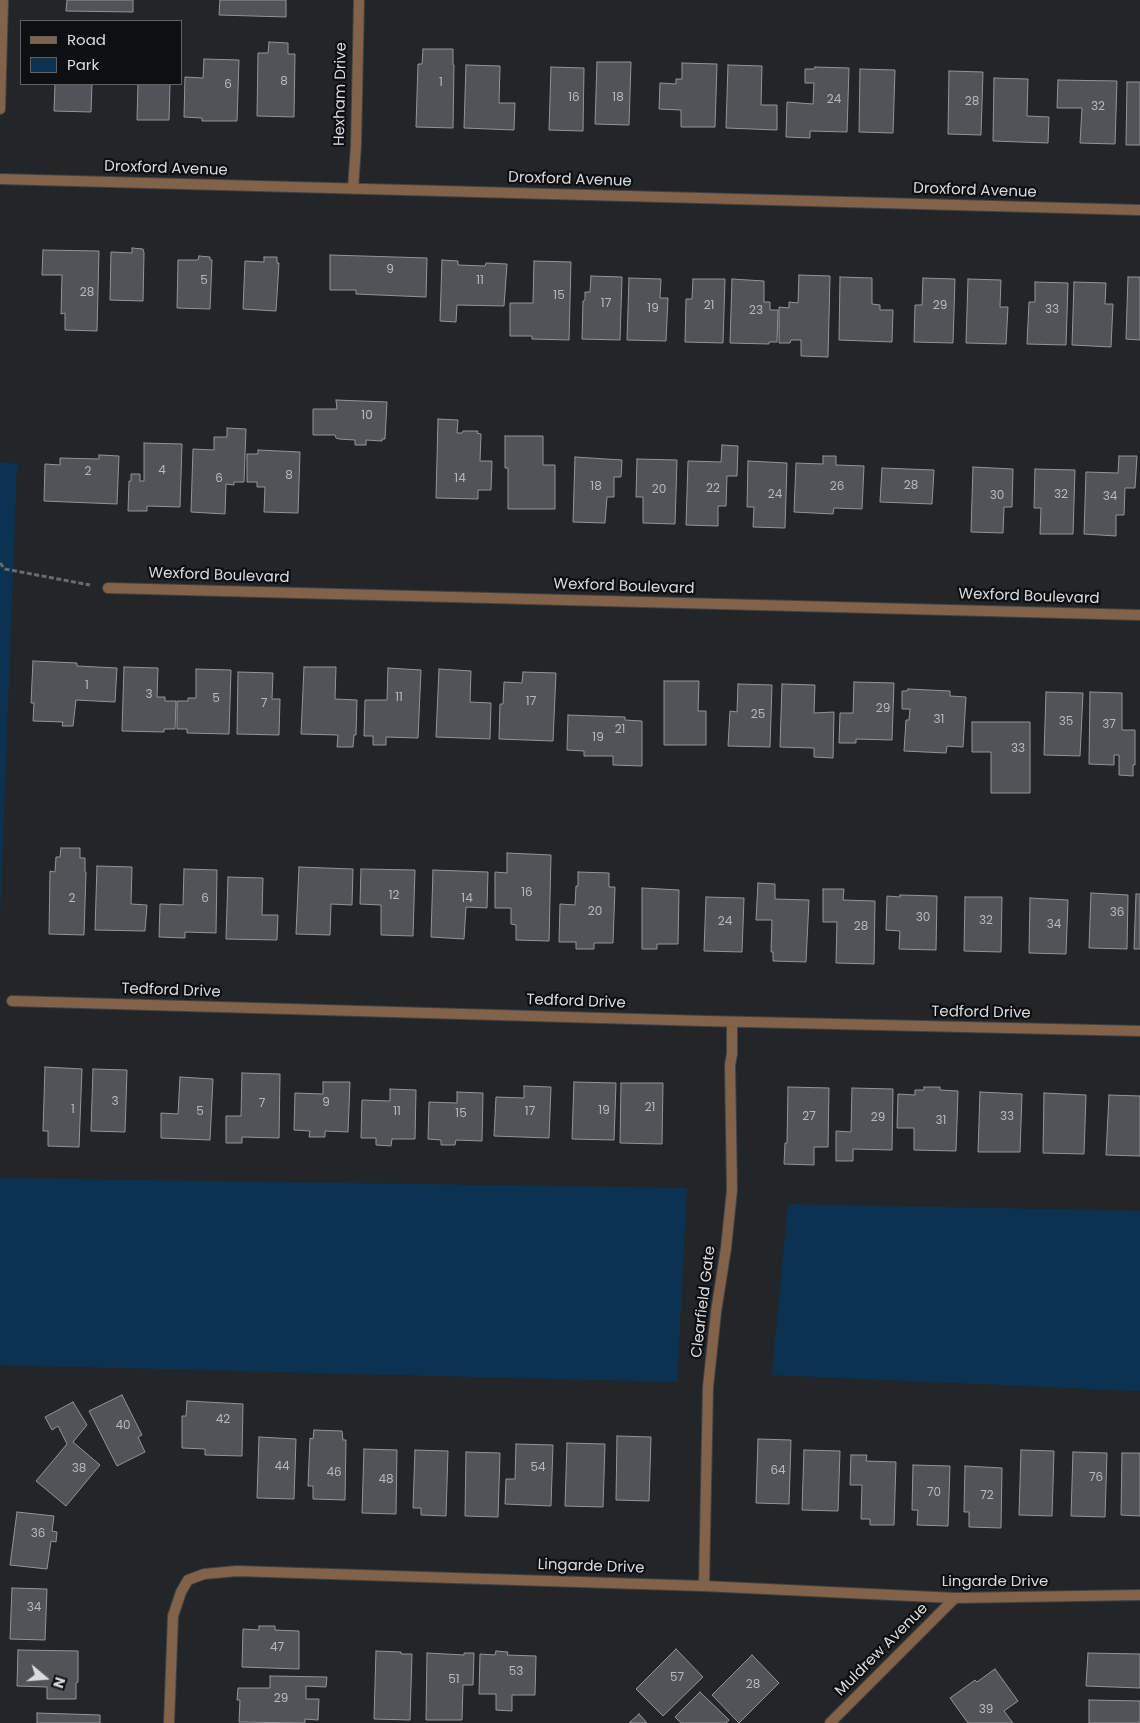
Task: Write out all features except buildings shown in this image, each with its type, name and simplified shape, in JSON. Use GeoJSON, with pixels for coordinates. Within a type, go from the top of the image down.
{"type":"FeatureCollection","features":[{"type":"Feature","properties":{"kind":"street"},"geometry":{"type":"LineString","coordinates":[[0,108],[3,0]]}},
{"type":"Feature","properties":{"kind":"street","name":"Hexham Drive"},"geometry":{"type":"LineString","coordinates":[[353,189],[356,145],[359,0]]}},
{"type":"Feature","properties":{"kind":"street","name":"Droxford Avenue"},"geometry":{"type":"LineString","coordinates":[[0,179],[1140,210]]}},
{"type":"Feature","properties":{"kind":"street","name":"Wexford Boulevard"},"geometry":{"type":"LineString","coordinates":[[108,588],[1140,615]]}},
{"type":"Feature","properties":{"kind":"street","name":"Tedford Drive"},"geometry":{"type":"LineString","coordinates":[[12,1001],[732,1022],[1140,1031]]}},
{"type":"Feature","properties":{"kind":"street","name":"Clearfield Gate"},"geometry":{"type":"LineString","coordinates":[[704,1586],[708,1388],[732,1190],[730,1065],[732,1022]]}},
{"type":"Feature","properties":{"kind":"street","name":"Lingarde Drive"},"geometry":{"type":"LineString","coordinates":[[170,1723],[172,1616],[181,1592],[188,1580],[204,1574],[237,1571],[704,1586],[956,1598],[1140,1595]]}},
{"type":"Feature","properties":{"kind":"street","name":"Muldrew Avenue"},"geometry":{"type":"LineString","coordinates":[[830,1723],[956,1598]]}},
{"type":"Feature","properties":{"kind":"path"},"geometry":{"type":"LineString","coordinates":[[0,563],[5,569],[108,588]]}},
{"type":"Feature","properties":{"kind":"green space"},"geometry":{"type":"Polygon","coordinates":[[[0,462],[17,464],[0,918],[0,462]]]}},
{"type":"Feature","properties":{"kind":"green space"},"geometry":{"type":"Polygon","coordinates":[[[0,1178],[687,1188],[677,1382],[0,1365],[0,1178]]]}},
{"type":"Feature","properties":{"kind":"green space"},"geometry":{"type":"Polygon","coordinates":[[[788,1204],[1140,1211],[1140,1391],[772,1375],[788,1204]]]}}]}
